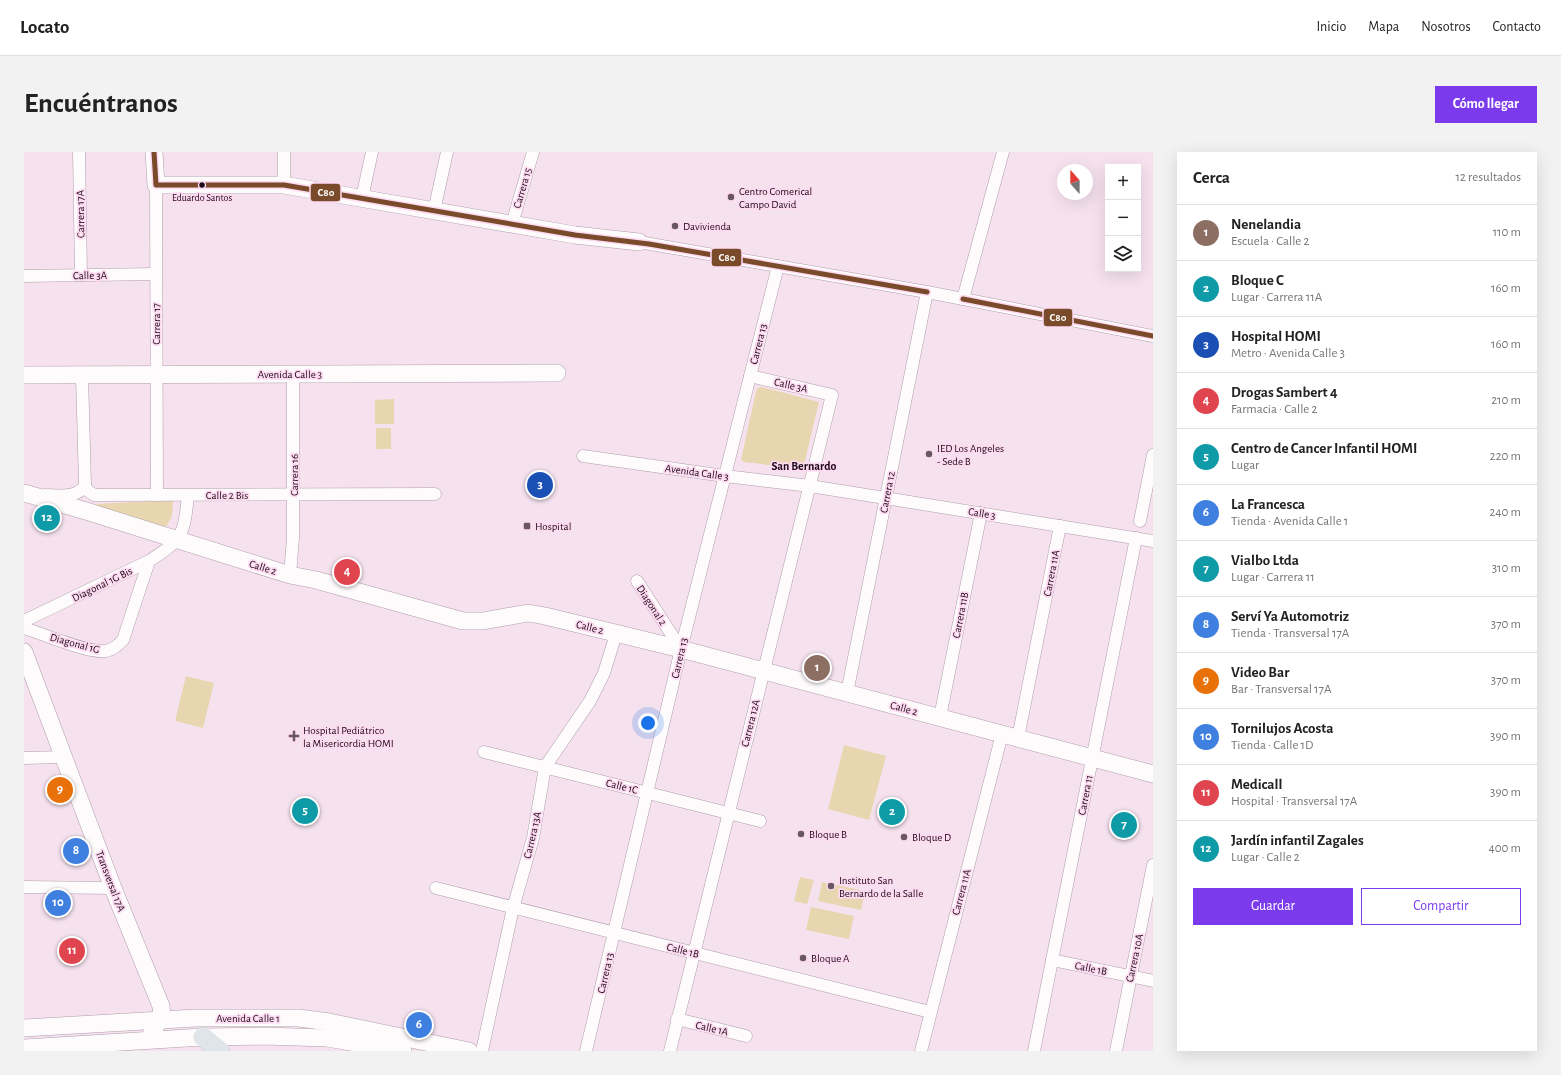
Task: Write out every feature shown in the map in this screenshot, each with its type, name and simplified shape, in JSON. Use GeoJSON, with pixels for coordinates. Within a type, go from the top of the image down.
{"type":"FeatureCollection","features":[{"type":"Feature","properties":{"kind":"main road"},"geometry":{"type":"LineString","coordinates":[[203,1037],[220,1051]]}},
{"type":"Feature","properties":{"kind":"street","name":"Carrera 17A"},"geometry":{"type":"LineString","coordinates":[[79,152],[81,275]]}},
{"type":"Feature","properties":{"kind":"street","name":"Carrera 17"},"geometry":{"type":"LineString","coordinates":[[154,152],[156,185],[157,495]]}},
{"type":"Feature","properties":{"kind":"street"},"geometry":{"type":"LineString","coordinates":[[284,152],[284,184]]}},
{"type":"Feature","properties":{"kind":"street"},"geometry":{"type":"LineString","coordinates":[[362,198],[372,152]]}},
{"type":"Feature","properties":{"kind":"street"},"geometry":{"type":"LineString","coordinates":[[434,211],[447,152]]}},
{"type":"Feature","properties":{"kind":"street","name":"Carrera 15"},"geometry":{"type":"LineString","coordinates":[[512,224],[533,152]]}},
{"type":"Feature","properties":{"kind":"street"},"geometry":{"type":"LineString","coordinates":[[963,299],[1003,152]]}},
{"type":"Feature","properties":{"kind":"street"},"geometry":{"type":"LineString","coordinates":[[156,185],[284,184],[575,235],[640,242],[927,292],[1153,336]]}},
{"type":"Feature","properties":{"kind":"street","name":"Carrera 13"},"geometry":{"type":"LineString","coordinates":[[586,1051],[681,649],[778,266]]}},
{"type":"Feature","properties":{"kind":"street","name":"Calle 3A"},"geometry":{"type":"LineString","coordinates":[[24,276],[156,274]]}},
{"type":"Feature","properties":{"kind":"street","name":"Carrera 12"},"geometry":{"type":"LineString","coordinates":[[847,693],[927,292]]}},
{"type":"Feature","properties":{"kind":"street","name":"Avenida Calle 3"},"geometry":{"type":"LineString","coordinates":[[24,375],[557,373]]}},
{"type":"Feature","properties":{"kind":"street","name":"Carrera 16"},"geometry":{"type":"LineString","coordinates":[[290,575],[294,495],[293,374]]}},
{"type":"Feature","properties":{"kind":"street"},"geometry":{"type":"LineString","coordinates":[[25,495],[74,494],[80,492],[85,485],[82,375]]}},
{"type":"Feature","properties":{"kind":"street","name":"Calle 3A"},"geometry":{"type":"LineString","coordinates":[[750,376],[832,395]]}},
{"type":"Feature","properties":{"kind":"street","name":"Carrera 12A"},"geometry":{"type":"LineString","coordinates":[[670,1051],[832,395]]}},
{"type":"Feature","properties":{"kind":"street"},"geometry":{"type":"LineString","coordinates":[[1140,521],[1153,454]]}},
{"type":"Feature","properties":{"kind":"street","name":"Avenida Calle 3"},"geometry":{"type":"LineString","coordinates":[[583,456],[725,476],[810,486]]}},
{"type":"Feature","properties":{"kind":"street","name":"Calle 2 Bis"},"geometry":{"type":"LineString","coordinates":[[85,485],[87,490],[94,495],[435,494]]}},
{"type":"Feature","properties":{"kind":"street","name":"Calle 3"},"geometry":{"type":"LineString","coordinates":[[810,486],[1153,541]]}},
{"type":"Feature","properties":{"kind":"street","name":"Calle 2"},"geometry":{"type":"LineString","coordinates":[[25,495],[86,511],[290,575],[316,580],[463,620],[484,621],[528,612],[681,649],[1153,774]]}},
{"type":"Feature","properties":{"kind":"street"},"geometry":{"type":"LineString","coordinates":[[177,540],[185,526],[188,495]]}},
{"type":"Feature","properties":{"kind":"street","name":"Carrera 11B"},"geometry":{"type":"LineString","coordinates":[[940,717],[981,513]]}},
{"type":"Feature","properties":{"kind":"street","name":"Carrera 11A"},"geometry":{"type":"LineString","coordinates":[[921,1051],[930,1012],[1010,736],[1060,526]]}},
{"type":"Feature","properties":{"kind":"street","name":"Carrera 11"},"geometry":{"type":"LineString","coordinates":[[1034,1051],[1136,538]]}},
{"type":"Feature","properties":{"kind":"street","name":"Diagonal 1G Bis"},"geometry":{"type":"LineString","coordinates":[[24,621],[149,560],[177,540]]}},
{"type":"Feature","properties":{"kind":"street","name":"Diagonal 1G"},"geometry":{"type":"LineString","coordinates":[[24,628],[98,651],[113,648],[123,640],[149,560]]}},
{"type":"Feature","properties":{"kind":"street","name":"Diagonal 2"},"geometry":{"type":"LineString","coordinates":[[637,581],[681,649]]}},
{"type":"Feature","properties":{"kind":"street","name":"Carrera 13A"},"geometry":{"type":"LineString","coordinates":[[482,1051],[513,908],[533,838],[545,767],[590,701],[604,673],[616,634]]}},
{"type":"Feature","properties":{"kind":"street","name":"Transversal 17A"},"geometry":{"type":"LineString","coordinates":[[24,652],[113,888],[162,1006],[160,1020]]}},
{"type":"Feature","properties":{"kind":"street","name":"Calle 1C"},"geometry":{"type":"LineString","coordinates":[[484,752],[760,820]]}},
{"type":"Feature","properties":{"kind":"street"},"geometry":{"type":"LineString","coordinates":[[24,758],[64,757]]}},
{"type":"Feature","properties":{"kind":"street","name":"Carrera 10A"},"geometry":{"type":"LineString","coordinates":[[1116,1051],[1153,865]]}},
{"type":"Feature","properties":{"kind":"street"},"geometry":{"type":"LineString","coordinates":[[24,887],[113,888]]}},
{"type":"Feature","properties":{"kind":"street","name":"Calle 1B"},"geometry":{"type":"LineString","coordinates":[[436,888],[930,1012]]}},
{"type":"Feature","properties":{"kind":"street","name":"Calle 1B"},"geometry":{"type":"LineString","coordinates":[[1052,960],[1153,981]]}},
{"type":"Feature","properties":{"kind":"street","name":"Avenida Calle 1"},"geometry":{"type":"LineString","coordinates":[[24,1028],[160,1020],[298,1018],[329,1022],[469,1051]]}},
{"type":"Feature","properties":{"kind":"street","name":"Calle 1A"},"geometry":{"type":"LineString","coordinates":[[677,1019],[746,1036]]}},
{"type":"Feature","properties":{"kind":"street"},"geometry":{"type":"LineString","coordinates":[[148,1040],[160,1020]]}},
{"type":"Feature","properties":{"kind":"street","name":"Avenida Calle 1"},"geometry":{"type":"LineString","coordinates":[[24,1048],[124,1046],[148,1040],[203,1037],[327,1038],[403,1051]]}},
{"type":"Feature","properties":{"kind":"shaded area"},"geometry":{"type":"Polygon","coordinates":[[[762,387],[819,402],[803,469],[744,462],[741,460],[756,391],[758,388],[762,387]]]}},
{"type":"Feature","properties":{"kind":"shaded area"},"geometry":{"type":"Polygon","coordinates":[[[394,399],[394,424],[375,424],[375,400],[394,399]]]}},
{"type":"Feature","properties":{"kind":"shaded area"},"geometry":{"type":"Polygon","coordinates":[[[376,428],[391,428],[391,449],[376,449],[376,428]]]}},
{"type":"Feature","properties":{"kind":"shaded area"},"geometry":{"type":"Polygon","coordinates":[[[173,500],[172,516],[166,527],[96,509],[97,504],[173,500]]]}},
{"type":"Feature","properties":{"kind":"shaded area"},"geometry":{"type":"Polygon","coordinates":[[[186,676],[214,683],[203,728],[175,721],[186,676]]]}},
{"type":"Feature","properties":{"kind":"shaded area"},"geometry":{"type":"Polygon","coordinates":[[[844,745],[886,756],[869,820],[828,809],[844,745]]]}},
{"type":"Feature","properties":{"kind":"shaded area"},"geometry":{"type":"Polygon","coordinates":[[[800,877],[814,880],[807,904],[794,901],[800,877]]]}},
{"type":"Feature","properties":{"kind":"shaded area"},"geometry":{"type":"Polygon","coordinates":[[[822,882],[865,891],[861,910],[818,901],[822,882]]]}},
{"type":"Feature","properties":{"kind":"shaded area"},"geometry":{"type":"Polygon","coordinates":[[[811,907],[854,916],[849,939],[806,930],[811,907]]]}},
{"type":"Feature","properties":{"kind":"transit line","name":"C80"},"geometry":{"type":"LineString","coordinates":[[154,152],[156,185],[284,185],[575,235],[649,244],[927,292]]}},
{"type":"Feature","properties":{"kind":"transit line","name":"C80"},"geometry":{"type":"LineString","coordinates":[[963,299],[1153,336]]}},
{"type":"Feature","properties":{"kind":"place","name":"Eduardo Santos"},"geometry":{"type":"Point","coordinates":[202,185]}},
{"type":"Feature","properties":{"kind":"place","name":"Centro Comerical Campo David"},"geometry":{"type":"Point","coordinates":[731,197]}},
{"type":"Feature","properties":{"kind":"place","name":"Davivienda"},"geometry":{"type":"Point","coordinates":[675,226]}},
{"type":"Feature","properties":{"kind":"place","name":"IED Los Angeles - Sede B"},"geometry":{"type":"Point","coordinates":[929,454]}},
{"type":"Feature","properties":{"kind":"place","name":"Hospital HOMI"},"geometry":{"type":"Point","coordinates":[540,485]}},
{"type":"Feature","properties":{"kind":"place","name":"Jardín infantil Zagales"},"geometry":{"type":"Point","coordinates":[47,518]}},
{"type":"Feature","properties":{"kind":"place","name":"Hospital"},"geometry":{"type":"Point","coordinates":[527,526]}},
{"type":"Feature","properties":{"kind":"place","name":"Drogas Sambert 4"},"geometry":{"type":"Point","coordinates":[347,572]}},
{"type":"Feature","properties":{"kind":"place","name":"Nenelandia"},"geometry":{"type":"Point","coordinates":[817,668]}},
{"type":"Feature","properties":{"kind":"place","name":"Hospital Pediátrico la Misericordia HOMI"},"geometry":{"type":"Point","coordinates":[294,736]}},
{"type":"Feature","properties":{"kind":"place","name":"Video Bar"},"geometry":{"type":"Point","coordinates":[60,790]}},
{"type":"Feature","properties":{"kind":"place","name":"Centro de Cancer Infantil HOMI"},"geometry":{"type":"Point","coordinates":[305,811]}},
{"type":"Feature","properties":{"kind":"place","name":"Bloque C"},"geometry":{"type":"Point","coordinates":[892,812]}},
{"type":"Feature","properties":{"kind":"place","name":"Vialbo Ltda"},"geometry":{"type":"Point","coordinates":[1124,825]}},
{"type":"Feature","properties":{"kind":"place","name":"Bloque B"},"geometry":{"type":"Point","coordinates":[801,834]}},
{"type":"Feature","properties":{"kind":"place","name":"Bloque D"},"geometry":{"type":"Point","coordinates":[904,837]}},
{"type":"Feature","properties":{"kind":"place","name":"Serví Ya Automotriz"},"geometry":{"type":"Point","coordinates":[76,851]}},
{"type":"Feature","properties":{"kind":"place","name":"Instituto San Bernardo de la Salle"},"geometry":{"type":"Point","coordinates":[831,886]}},
{"type":"Feature","properties":{"kind":"place","name":"Tornilujos Acosta"},"geometry":{"type":"Point","coordinates":[58,903]}},
{"type":"Feature","properties":{"kind":"place","name":"Medicall"},"geometry":{"type":"Point","coordinates":[72,951]}},
{"type":"Feature","properties":{"kind":"place","name":"Bloque A"},"geometry":{"type":"Point","coordinates":[803,958]}},
{"type":"Feature","properties":{"kind":"place","name":"La Francesca"},"geometry":{"type":"Point","coordinates":[419,1025]}},
{"type":"Feature","properties":{"kind":"district","name":"San Bernardo"},"geometry":{"type":"Point","coordinates":[804,466]}}]}
